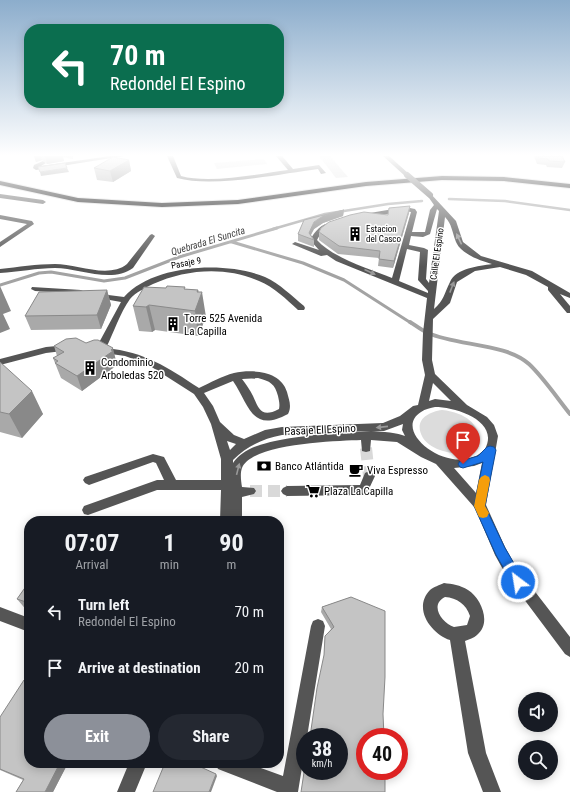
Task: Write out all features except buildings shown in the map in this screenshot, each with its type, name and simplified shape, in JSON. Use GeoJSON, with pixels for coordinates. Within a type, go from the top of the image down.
{"type":"FeatureCollection","features":[{"type":"Feature","properties":{"kind":"highway"},"geometry":{"type":"LineString","coordinates":[[4,193],[46,203]]}},
{"type":"Feature","properties":{"kind":"highway"},"geometry":{"type":"LineString","coordinates":[[46,193],[78,200],[162,205],[211,204],[302,193]]}},
{"type":"Feature","properties":{"kind":"highway"},"geometry":{"type":"LineString","coordinates":[[72,207],[147,211],[213,211],[285,203],[351,193]]}},
{"type":"Feature","properties":{"kind":"street"},"geometry":{"type":"LineString","coordinates":[[428,193],[453,221],[457,237],[466,250],[478,258],[529,273],[570,296]]}},
{"type":"Feature","properties":{"kind":"street"},"geometry":{"type":"LineString","coordinates":[[0,196],[46,203]]}},
{"type":"Feature","properties":{"kind":"street"},"geometry":{"type":"LineString","coordinates":[[358,217],[405,208],[413,210],[414,212],[395,283]]}},
{"type":"Feature","properties":{"kind":"street"},"geometry":{"type":"LineString","coordinates":[[408,234],[423,235],[428,233],[433,210],[440,208]]}},
{"type":"Feature","properties":{"kind":"street","name":"Calle El Espino"},"geometry":{"type":"LineString","coordinates":[[419,408],[430,375],[426,346],[440,208]]}},
{"type":"Feature","properties":{"kind":"street"},"geometry":{"type":"LineString","coordinates":[[0,216],[30,222],[31,224],[0,246]]}},
{"type":"Feature","properties":{"kind":"street"},"geometry":{"type":"LineString","coordinates":[[337,223],[318,230],[313,240],[319,247],[344,261]]}},
{"type":"Feature","properties":{"kind":"street"},"geometry":{"type":"LineString","coordinates":[[0,271],[56,266],[103,273],[125,270],[130,266],[152,236]]}},
{"type":"Feature","properties":{"kind":"street"},"geometry":{"type":"LineString","coordinates":[[295,244],[344,261],[395,283],[432,294]]}},
{"type":"Feature","properties":{"kind":"street"},"geometry":{"type":"LineString","coordinates":[[404,247],[424,250],[422,280],[432,294]]}},
{"type":"Feature","properties":{"kind":"street"},"geometry":{"type":"LineString","coordinates":[[430,317],[446,303],[454,281],[462,275],[473,269],[502,266]]}},
{"type":"Feature","properties":{"kind":"street","name":"Pasaje 9"},"geometry":{"type":"LineString","coordinates":[[198,392],[150,362],[126,353],[97,350],[126,300],[133,292],[151,281],[193,269],[222,269],[243,272],[264,280],[301,308]]}},
{"type":"Feature","properties":{"kind":"street"},"geometry":{"type":"LineString","coordinates":[[548,285],[570,312]]}},
{"type":"Feature","properties":{"kind":"street"},"geometry":{"type":"LineString","coordinates":[[35,289],[86,293],[126,300]]}},
{"type":"Feature","properties":{"kind":"street"},"geometry":{"type":"LineString","coordinates":[[0,362],[46,350],[77,347]]}},
{"type":"Feature","properties":{"kind":"street"},"geometry":{"type":"LineString","coordinates":[[235,376],[247,394],[255,411],[260,416],[277,416],[284,411],[285,404],[280,386],[272,378],[258,375],[235,376],[198,392],[208,406],[216,424],[227,459],[235,516]]}},
{"type":"Feature","properties":{"kind":"street"},"geometry":{"type":"LineString","coordinates":[[430,375],[463,407],[479,416],[488,426],[493,439],[480,506]]}},
{"type":"Feature","properties":{"kind":"street"},"geometry":{"type":"LineString","coordinates":[[463,407],[443,403],[419,408],[409,418],[408,432],[414,443],[425,454],[453,464],[470,463],[481,459],[490,450]]}},
{"type":"Feature","properties":{"kind":"street","name":"Pasaje El Espino"},"geometry":{"type":"LineString","coordinates":[[227,459],[245,442],[267,434],[282,431],[384,427],[404,420],[419,408]]}},
{"type":"Feature","properties":{"kind":"street"},"geometry":{"type":"LineString","coordinates":[[216,424],[230,438],[245,442]]}},
{"type":"Feature","properties":{"kind":"street"},"geometry":{"type":"LineString","coordinates":[[366,436],[366,448]]}},
{"type":"Feature","properties":{"kind":"street","name":"Pasaje El Espino"},"geometry":{"type":"LineString","coordinates":[[232,488],[238,465],[244,457],[254,451],[289,442],[366,436],[387,436],[400,438],[425,454]]}},
{"type":"Feature","properties":{"kind":"street"},"geometry":{"type":"LineString","coordinates":[[89,480],[153,458],[160,460],[172,485]]}},
{"type":"Feature","properties":{"kind":"street"},"geometry":{"type":"LineString","coordinates":[[439,460],[480,506],[500,552],[515,576],[570,649]]}},
{"type":"Feature","properties":{"kind":"street"},"geometry":{"type":"LineString","coordinates":[[287,491],[363,490],[367,483],[368,476]]}},
{"type":"Feature","properties":{"kind":"street"},"geometry":{"type":"LineString","coordinates":[[88,510],[157,485],[232,488],[250,491]]}},
{"type":"Feature","properties":{"kind":"street"},"geometry":{"type":"LineString","coordinates":[[227,516],[232,488]]}},
{"type":"Feature","properties":{"kind":"street"},"geometry":{"type":"LineString","coordinates":[[1,616],[24,623]]}},
{"type":"Feature","properties":{"kind":"street"},"geometry":{"type":"LineString","coordinates":[[236,768],[290,790],[318,626]]}},
{"type":"Feature","properties":{"kind":"street"},"geometry":{"type":"LineString","coordinates":[[457,635],[477,753],[492,792]]}},
{"type":"Feature","properties":{"kind":"street"},"geometry":{"type":"LineString","coordinates":[[126,792],[136,768]]}},
{"type":"Feature","properties":{"kind":"shaded area"},"geometry":{"type":"Polygon","coordinates":[[[442,410],[458,414],[470,420],[476,429],[478,437],[476,445],[469,451],[458,453],[443,451],[432,446],[423,438],[420,432],[420,427],[423,418],[431,413],[442,410]]]}},
{"type":"Feature","properties":{"kind":"waterway","name":"Quebrada El Suncita"},"geometry":{"type":"LineString","coordinates":[[449,199],[505,201],[570,210]]}},
{"type":"Feature","properties":{"kind":"waterway","name":"Quebrada El Suncita"},"geometry":{"type":"LineString","coordinates":[[273,229],[325,214],[388,204],[422,201]]}},
{"type":"Feature","properties":{"kind":"waterway","name":"Quebrada El Suncita"},"geometry":{"type":"LineString","coordinates":[[0,285],[39,273],[51,272],[104,281],[125,278],[179,257],[277,228]]}},
{"type":"Feature","properties":{"kind":"waterway"},"geometry":{"type":"LineString","coordinates":[[232,242],[303,263],[344,280],[411,323]]}},
{"type":"Feature","properties":{"kind":"waterway"},"geometry":{"type":"LineString","coordinates":[[410,322],[425,332],[440,337],[495,348],[519,357],[540,375],[570,414]]}},
{"type":"Feature","properties":{"kind":"tunnel"},"geometry":{"type":"LineString","coordinates":[[366,448],[369,476]]}},
{"type":"Feature","properties":{"kind":"tunnel"},"geometry":{"type":"LineString","coordinates":[[250,491],[287,491]]}},
{"type":"Feature","properties":{"kind":"slow traffic"},"geometry":{"type":"LineString","coordinates":[[483,513],[480,506],[485,480]]}},
{"type":"Feature","properties":{"kind":"place","name":"Estacion del Casco"},"geometry":{"type":"Point","coordinates":[355,234]}},
{"type":"Feature","properties":{"kind":"place","name":"Torre 525 Avenida La Capilla"},"geometry":{"type":"Point","coordinates":[173,324]}},
{"type":"Feature","properties":{"kind":"place","name":"Condominio Arboledas 520"},"geometry":{"type":"Point","coordinates":[90,368]}},
{"type":"Feature","properties":{"kind":"place","name":"Banco Atlántida"},"geometry":{"type":"Point","coordinates":[264,466]}},
{"type":"Feature","properties":{"kind":"place","name":"Viva Espresso"},"geometry":{"type":"Point","coordinates":[356,470]}},
{"type":"Feature","properties":{"kind":"place","name":"Plaza La Capilla"},"geometry":{"type":"Point","coordinates":[313,491]}},
{"type":"Feature","properties":{"kind":"route"},"geometry":{"type":"LineString","coordinates":[[463,464],[481,459],[488,454],[490,450],[480,506],[500,552],[518,582]]}}]}
